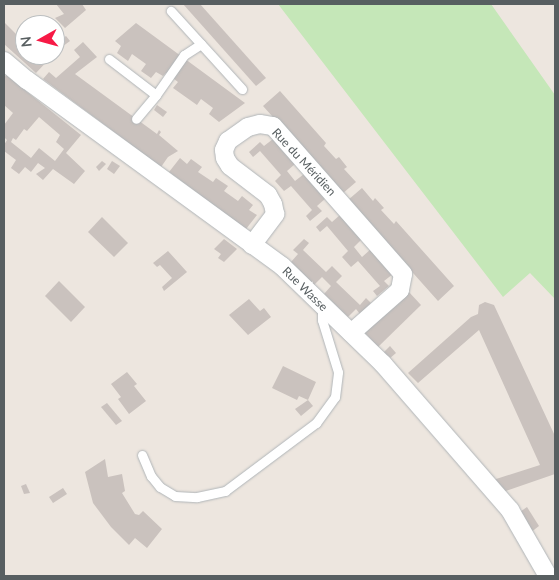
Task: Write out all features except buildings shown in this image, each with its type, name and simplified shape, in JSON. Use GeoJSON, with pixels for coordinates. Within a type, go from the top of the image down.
{"type":"FeatureCollection","features":[{"type":"Feature","properties":{"kind":"street","name":"Rue Wasse"},"geometry":{"type":"LineString","coordinates":[[4,61],[27,80],[119,142],[282,266],[383,364],[510,510],[548,576]]}},
{"type":"Feature","properties":{"kind":"street","name":"Rue du Méridien"},"geometry":{"type":"LineString","coordinates":[[252,245],[275,214],[273,204],[268,195],[230,166],[225,158],[224,150],[228,141],[234,136],[248,127],[260,124],[273,126],[403,274],[400,290],[351,333]]}},
{"type":"Feature","properties":{"kind":"lane"},"geometry":{"type":"LineString","coordinates":[[171,11],[242,89]]}},
{"type":"Feature","properties":{"kind":"lane"},"geometry":{"type":"LineString","coordinates":[[136,119],[156,95],[184,55],[201,44]]}},
{"type":"Feature","properties":{"kind":"lane"},"geometry":{"type":"LineString","coordinates":[[109,59],[156,95]]}},
{"type":"Feature","properties":{"kind":"lane"},"geometry":{"type":"LineString","coordinates":[[142,455],[151,476],[160,486],[176,496],[197,497],[225,491],[316,423],[335,397],[338,372],[322,320],[321,304]]}},
{"type":"Feature","properties":{"kind":"green space"},"geometry":{"type":"Polygon","coordinates":[[[278,4],[491,4],[555,95],[555,299],[530,273],[503,297],[278,4]]]}}]}
